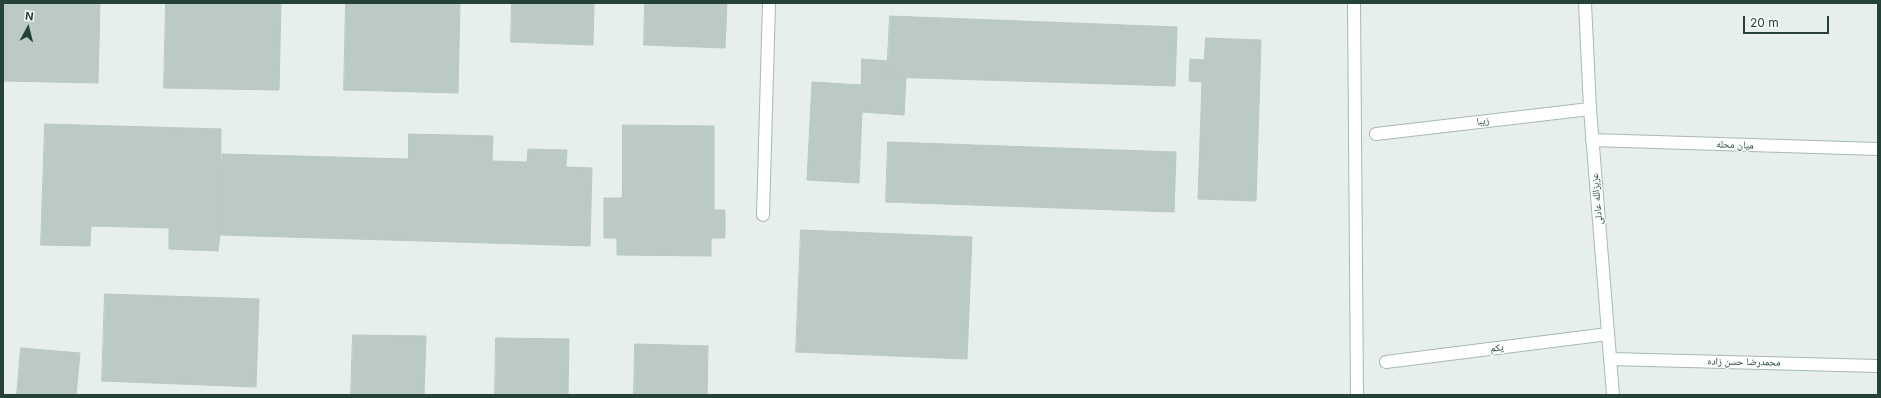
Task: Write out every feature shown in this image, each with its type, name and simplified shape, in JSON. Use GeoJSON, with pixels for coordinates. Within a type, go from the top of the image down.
{"type":"FeatureCollection","features":[{"type":"Feature","properties":{"kind":"street"},"geometry":{"type":"LineString","coordinates":[[763,215],[769,3]]}},
{"type":"Feature","properties":{"kind":"street"},"geometry":{"type":"LineString","coordinates":[[1354,3],[1356,395]]}},
{"type":"Feature","properties":{"kind":"street","name":"عزیزالله عادلی"},"geometry":{"type":"LineString","coordinates":[[1586,3],[1592,140],[1613,395]]}},
{"type":"Feature","properties":{"kind":"street","name":"زیبا"},"geometry":{"type":"LineString","coordinates":[[1376,134],[1590,109]]}},
{"type":"Feature","properties":{"kind":"street","name":"میان محله"},"geometry":{"type":"LineString","coordinates":[[1592,140],[1878,149]]}},
{"type":"Feature","properties":{"kind":"street","name":"یکم"},"geometry":{"type":"LineString","coordinates":[[1386,362],[1608,334]]}},
{"type":"Feature","properties":{"kind":"street","name":"محمدرضا حسن زاده"},"geometry":{"type":"LineString","coordinates":[[1610,359],[1878,366]]}},
{"type":"Feature","properties":{"kind":"building"},"geometry":{"type":"Polygon","coordinates":[[[3,3],[100,3],[98,83],[3,81],[3,3]]]}},
{"type":"Feature","properties":{"kind":"building"},"geometry":{"type":"Polygon","coordinates":[[[166,3],[281,3],[279,90],[164,88],[166,3]]]}},
{"type":"Feature","properties":{"kind":"building"},"geometry":{"type":"Polygon","coordinates":[[[346,3],[460,3],[458,93],[344,90],[346,3]]]}},
{"type":"Feature","properties":{"kind":"building"},"geometry":{"type":"Polygon","coordinates":[[[512,3],[594,3],[593,45],[511,42],[512,3]]]}},
{"type":"Feature","properties":{"kind":"building"},"geometry":{"type":"Polygon","coordinates":[[[645,3],[727,3],[725,48],[644,45],[645,3]]]}},
{"type":"Feature","properties":{"kind":"building"},"geometry":{"type":"Polygon","coordinates":[[[890,16],[1177,27],[1175,86],[887,77],[890,16]]]}},
{"type":"Feature","properties":{"kind":"building"},"geometry":{"type":"Polygon","coordinates":[[[1206,38],[1261,40],[1256,201],[1198,199],[1202,82],[1189,81],[1190,59],[1204,60],[1206,38]]]}},
{"type":"Feature","properties":{"kind":"building"},"geometry":{"type":"Polygon","coordinates":[[[862,59],[888,61],[887,77],[906,78],[904,115],[862,112],[859,183],[807,180],[812,82],[861,85],[862,59]]]}},
{"type":"Feature","properties":{"kind":"building"},"geometry":{"type":"Polygon","coordinates":[[[45,124],[221,129],[220,235],[218,251],[169,249],[169,228],[91,226],[90,246],[41,245],[45,124]]]}},
{"type":"Feature","properties":{"kind":"building"},"geometry":{"type":"Polygon","coordinates":[[[623,125],[714,126],[714,210],[725,210],[725,238],[711,238],[711,256],[617,255],[617,238],[604,238],[604,198],[622,198],[623,125]]]}},
{"type":"Feature","properties":{"kind":"building"},"geometry":{"type":"Polygon","coordinates":[[[409,134],[493,136],[492,161],[527,162],[528,149],[567,150],[566,167],[592,168],[590,246],[220,235],[222,154],[408,159],[409,134]]]}},
{"type":"Feature","properties":{"kind":"building"},"geometry":{"type":"Polygon","coordinates":[[[888,142],[1176,152],[1174,212],[886,202],[888,142]]]}},
{"type":"Feature","properties":{"kind":"building"},"geometry":{"type":"Polygon","coordinates":[[[801,230],[972,237],[967,359],[796,352],[801,230]]]}},
{"type":"Feature","properties":{"kind":"building"},"geometry":{"type":"Polygon","coordinates":[[[105,294],[259,299],[256,387],[102,381],[105,294]]]}},
{"type":"Feature","properties":{"kind":"building"},"geometry":{"type":"Polygon","coordinates":[[[353,335],[426,336],[424,395],[351,395],[353,335]]]}},
{"type":"Feature","properties":{"kind":"building"},"geometry":{"type":"Polygon","coordinates":[[[496,338],[569,339],[568,395],[495,395],[496,338]]]}},
{"type":"Feature","properties":{"kind":"building"},"geometry":{"type":"Polygon","coordinates":[[[635,344],[708,346],[707,395],[634,395],[635,344]]]}},
{"type":"Feature","properties":{"kind":"building"},"geometry":{"type":"Polygon","coordinates":[[[21,348],[80,353],[76,395],[17,395],[21,348]]]}}]}
